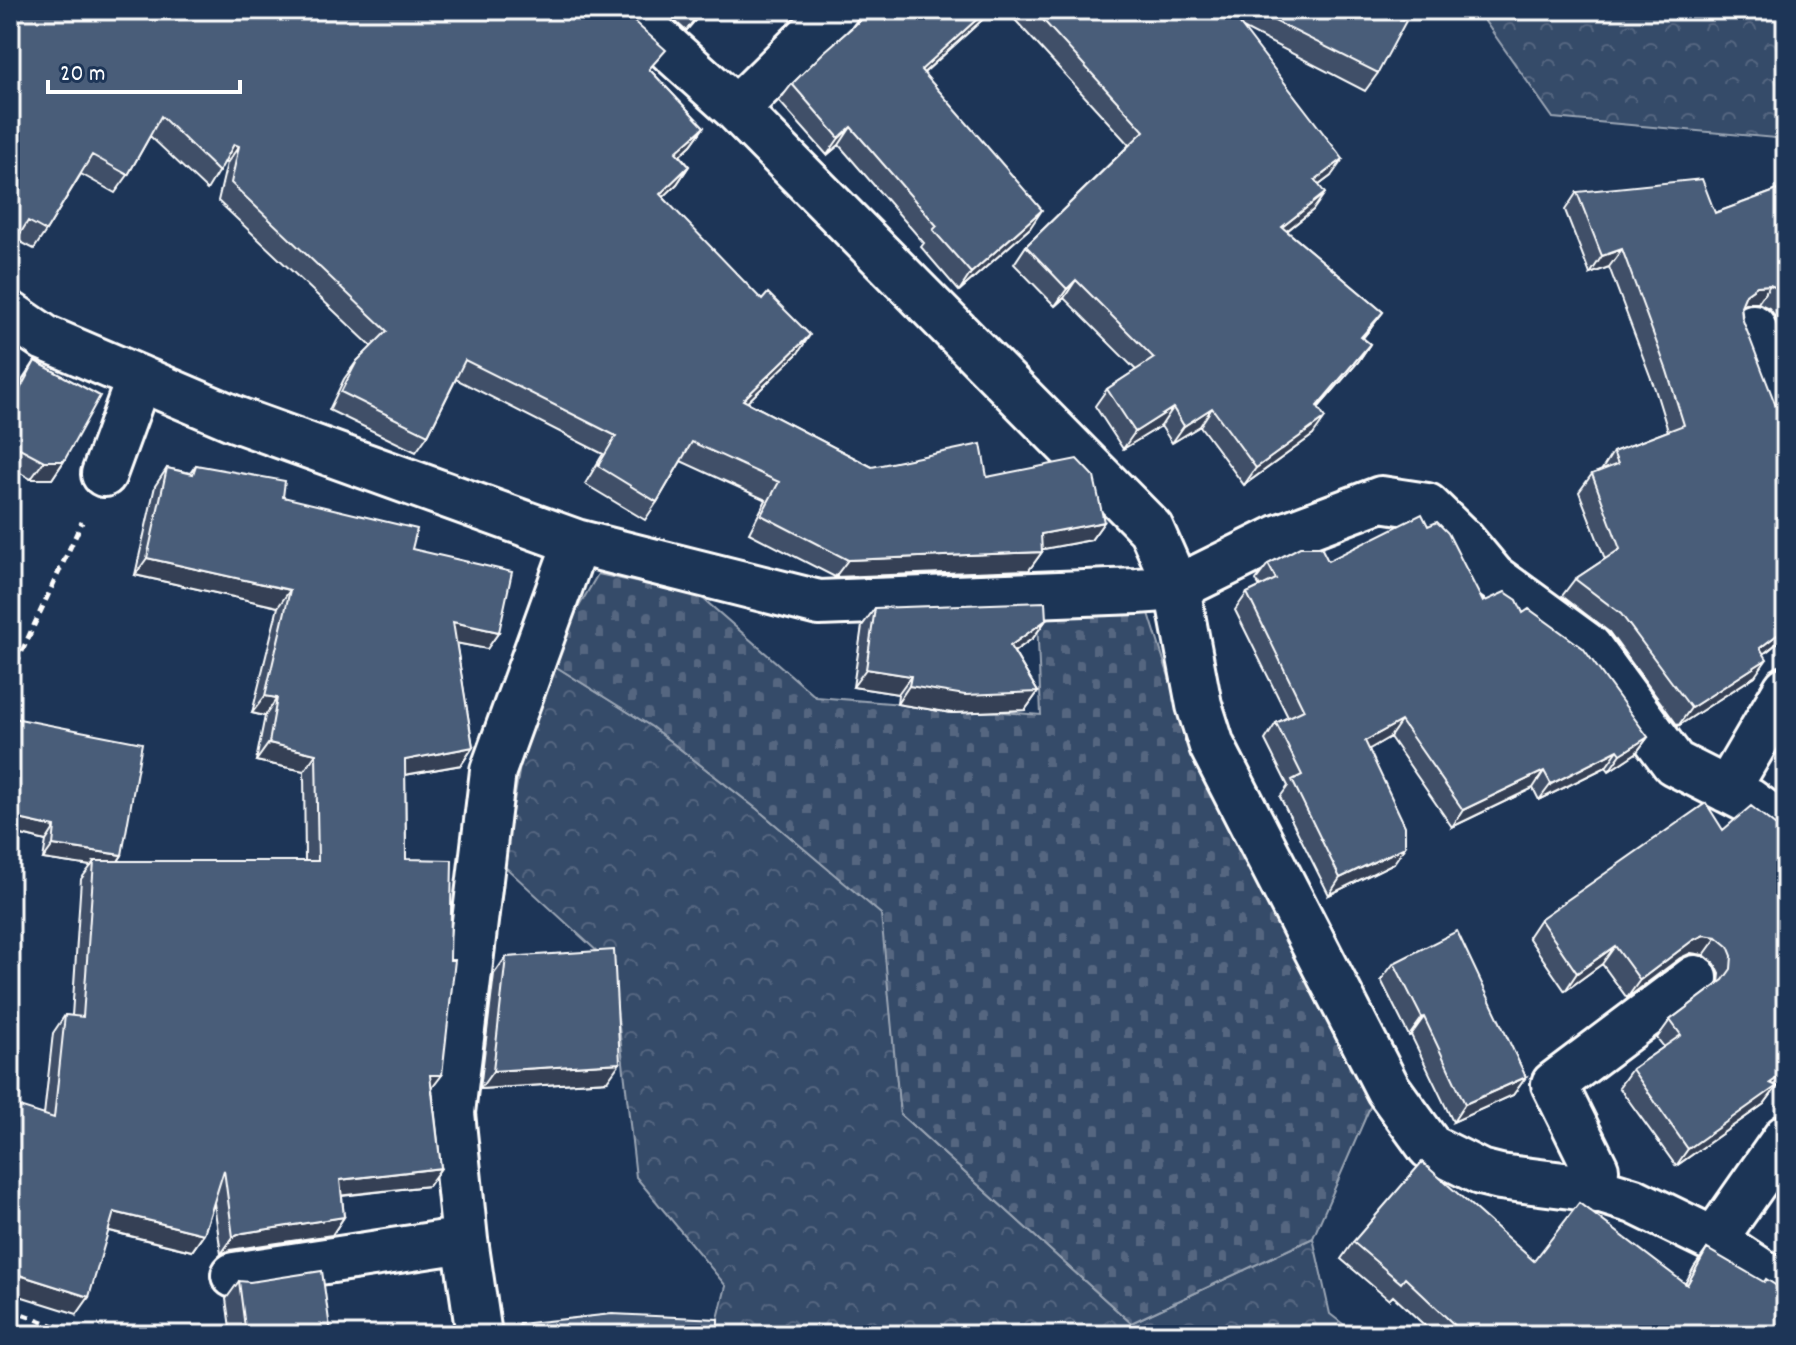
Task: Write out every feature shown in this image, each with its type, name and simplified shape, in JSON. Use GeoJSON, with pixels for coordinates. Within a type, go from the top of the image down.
{"type":"FeatureCollection","features":[{"type":"Feature","properties":{"kind":"street"},"geometry":{"type":"LineString","coordinates":[[626,10],[736,109],[1151,529],[1177,588],[1199,705],[1212,746],[1388,1089],[1430,1147],[1480,1172],[1595,1189],[1634,1201],[1714,1240],[1786,1288]]}},
{"type":"Feature","properties":{"kind":"street"},"geometry":{"type":"LineString","coordinates":[[736,109],[836,10]]}},
{"type":"Feature","properties":{"kind":"street"},"geometry":{"type":"LineString","coordinates":[[10,314],[45,338],[235,419],[576,542],[819,603],[1177,588],[1280,537],[1381,499],[1427,506],[1463,541],[1493,577],[1589,647],[1674,763],[1749,801],[1786,828]]}},
{"type":"Feature","properties":{"kind":"street"},"geometry":{"type":"LineString","coordinates":[[1753,327],[1786,414]]}},
{"type":"Feature","properties":{"kind":"street"},"geometry":{"type":"LineString","coordinates":[[104,474],[139,378]]}},
{"type":"Feature","properties":{"kind":"street"},"geometry":{"type":"LineString","coordinates":[[479,1335],[465,1240],[452,1113],[493,771],[576,542]]}},
{"type":"Feature","properties":{"kind":"street"},"geometry":{"type":"LineString","coordinates":[[1727,790],[1786,689]]}},
{"type":"Feature","properties":{"kind":"street"},"geometry":{"type":"LineString","coordinates":[[1595,1189],[1596,1169],[1554,1084],[1695,978]]}},
{"type":"Feature","properties":{"kind":"street"},"geometry":{"type":"LineString","coordinates":[[1714,1240],[1786,1137]]}},
{"type":"Feature","properties":{"kind":"street"},"geometry":{"type":"LineString","coordinates":[[234,1275],[465,1240]]}},
{"type":"Feature","properties":{"kind":"path"},"geometry":{"type":"LineString","coordinates":[[10,677],[104,474]]}},
{"type":"Feature","properties":{"kind":"path"},"geometry":{"type":"LineString","coordinates":[[10,1310],[80,1335]]}},
{"type":"Feature","properties":{"kind":"green space"},"geometry":{"type":"Polygon","coordinates":[[[1477,10],[1786,10],[1786,139],[1553,118],[1477,10]]]}},
{"type":"Feature","properties":{"kind":"green space"},"geometry":{"type":"Polygon","coordinates":[[[598,574],[700,596],[816,697],[1041,715],[1037,616],[1148,610],[1192,750],[1377,1091],[1313,1238],[1131,1323],[900,1114],[881,914],[757,809],[652,727],[547,661],[598,574]]]}},
{"type":"Feature","properties":{"kind":"green space"},"geometry":{"type":"Polygon","coordinates":[[[547,661],[652,727],[757,809],[882,914],[900,1114],[1131,1323],[1313,1238],[1330,1314],[1357,1335],[714,1335],[726,1286],[636,1177],[612,965],[503,865],[520,766],[547,661]]]}},
{"type":"Feature","properties":{"kind":"building"},"geometry":{"type":"Polygon","coordinates":[[[10,10],[621,10],[666,50],[649,69],[704,127],[676,152],[689,166],[660,194],[762,300],[768,293],[810,335],[743,400],[872,467],[981,444],[987,477],[1077,459],[1094,477],[1104,522],[1041,534],[1042,552],[848,560],[761,515],[779,482],[692,442],[657,502],[598,466],[616,436],[465,360],[428,435],[341,392],[357,361],[387,331],[231,183],[239,146],[234,144],[219,172],[161,116],[128,175],[92,155],[46,231],[28,221],[17,239],[10,235],[10,10]]]}},
{"type":"Feature","properties":{"kind":"building"},"geometry":{"type":"Polygon","coordinates":[[[870,10],[987,10],[921,70],[1042,210],[971,273],[933,230],[937,226],[851,127],[839,138],[792,84],[870,10]]]}},
{"type":"Feature","properties":{"kind":"building"},"geometry":{"type":"Polygon","coordinates":[[[1034,10],[1229,10],[1343,159],[1315,180],[1325,193],[1282,227],[1383,312],[1361,337],[1370,344],[1317,406],[1325,418],[1256,468],[1212,408],[1184,426],[1173,408],[1135,432],[1107,389],[1154,358],[1076,280],[1067,289],[1026,246],[1144,131],[1034,10]]]}},
{"type":"Feature","properties":{"kind":"building"},"geometry":{"type":"Polygon","coordinates":[[[1253,10],[1386,10],[1406,21],[1378,73],[1253,10]]]}},
{"type":"Feature","properties":{"kind":"building"},"geometry":{"type":"Polygon","coordinates":[[[1702,179],[1715,213],[1786,187],[1786,296],[1782,290],[1770,285],[1757,286],[1746,294],[1741,306],[1742,318],[1776,406],[1786,417],[1786,628],[1760,648],[1767,659],[1691,708],[1621,614],[1575,579],[1620,549],[1592,474],[1618,464],[1613,452],[1684,425],[1622,249],[1602,256],[1577,192],[1702,179]]]}},
{"type":"Feature","properties":{"kind":"building"},"geometry":{"type":"Polygon","coordinates":[[[35,361],[100,396],[64,461],[44,461],[10,443],[10,408],[35,361]]]}},
{"type":"Feature","properties":{"kind":"building"},"geometry":{"type":"Polygon","coordinates":[[[196,465],[285,481],[283,497],[417,529],[412,549],[512,572],[499,632],[453,622],[473,747],[405,760],[406,859],[452,860],[450,960],[455,960],[442,1075],[430,1075],[441,1168],[340,1180],[344,1217],[233,1237],[224,1170],[204,1234],[114,1212],[89,1297],[10,1272],[10,1104],[54,1118],[65,1015],[83,1017],[94,861],[318,861],[316,754],[269,743],[277,698],[265,696],[290,590],[147,558],[167,468],[193,474],[196,465]]]}},
{"type":"Feature","properties":{"kind":"building"},"geometry":{"type":"Polygon","coordinates":[[[1422,514],[1428,526],[1437,522],[1448,533],[1483,602],[1505,592],[1517,600],[1523,613],[1529,609],[1583,648],[1648,737],[1621,754],[1618,750],[1551,784],[1544,771],[1463,810],[1401,721],[1365,741],[1405,826],[1405,847],[1340,878],[1292,780],[1302,775],[1276,723],[1304,710],[1247,593],[1276,579],[1268,564],[1300,547],[1321,547],[1328,561],[1422,514]]]}},
{"type":"Feature","properties":{"kind":"building"},"geometry":{"type":"Polygon","coordinates":[[[1045,602],[1046,620],[1010,646],[1038,692],[965,695],[909,686],[911,676],[866,669],[875,608],[1045,602]]]}},
{"type":"Feature","properties":{"kind":"building"},"geometry":{"type":"Polygon","coordinates":[[[14,718],[142,743],[122,855],[53,845],[55,827],[10,817],[10,738],[14,718]]]}},
{"type":"Feature","properties":{"kind":"building"},"geometry":{"type":"Polygon","coordinates":[[[1706,803],[1723,830],[1751,806],[1786,831],[1786,1072],[1770,1083],[1777,1086],[1688,1149],[1632,1069],[1681,1035],[1670,1020],[1723,980],[1731,969],[1732,956],[1728,946],[1717,937],[1704,935],[1640,980],[1615,946],[1577,973],[1540,919],[1706,803]]]}},
{"type":"Feature","properties":{"kind":"building"},"geometry":{"type":"Polygon","coordinates":[[[1457,931],[1526,1077],[1465,1104],[1424,1017],[1394,963],[1457,931]]]}},
{"type":"Feature","properties":{"kind":"building"},"geometry":{"type":"Polygon","coordinates":[[[614,950],[620,1063],[493,1071],[506,957],[614,950]]]}},
{"type":"Feature","properties":{"kind":"building"},"geometry":{"type":"Polygon","coordinates":[[[1422,1162],[1534,1261],[1579,1203],[1687,1285],[1707,1249],[1786,1292],[1786,1335],[1465,1335],[1405,1278],[1401,1283],[1353,1242],[1422,1162]]]}},
{"type":"Feature","properties":{"kind":"building"},"geometry":{"type":"Polygon","coordinates":[[[322,1271],[331,1335],[246,1335],[239,1281],[322,1271]]]}},
{"type":"Feature","properties":{"kind":"building"},"geometry":{"type":"Polygon","coordinates":[[[612,1314],[718,1319],[718,1335],[521,1335],[520,1324],[612,1314]]]}}]}
